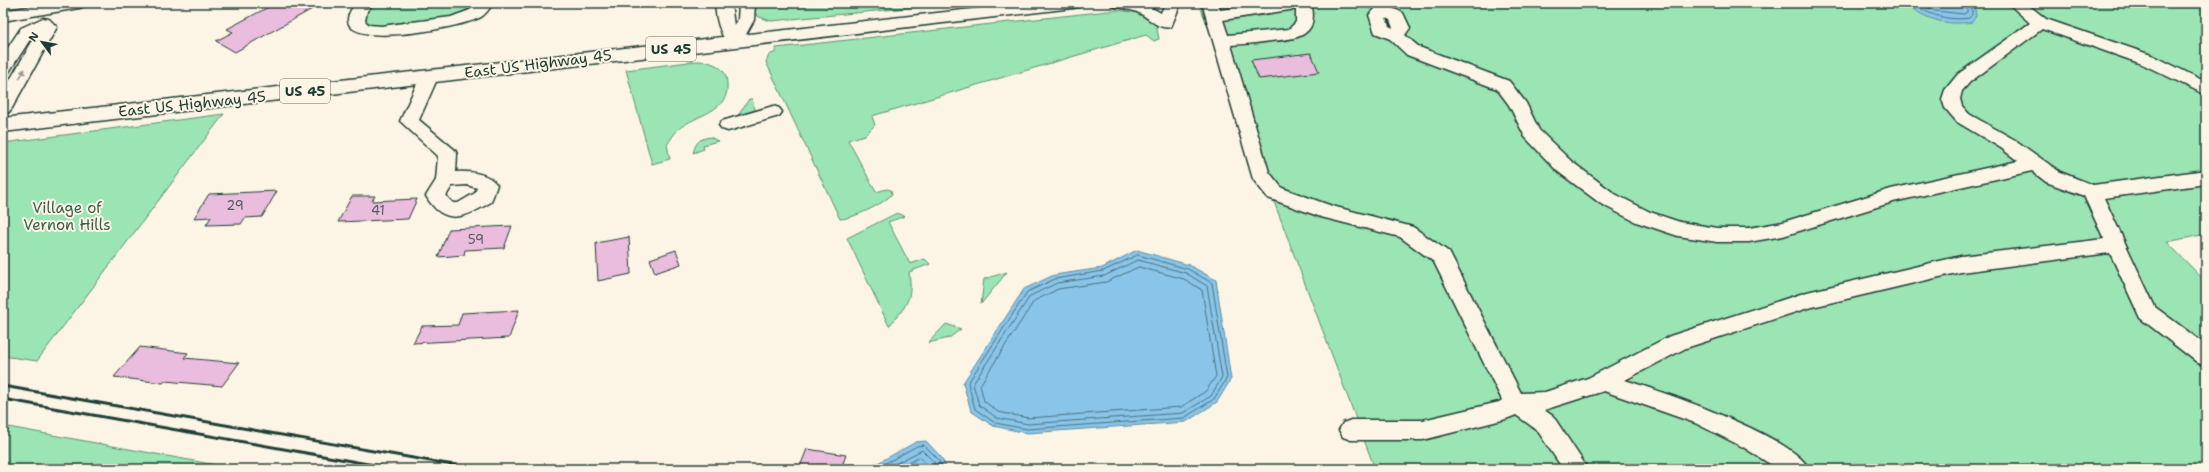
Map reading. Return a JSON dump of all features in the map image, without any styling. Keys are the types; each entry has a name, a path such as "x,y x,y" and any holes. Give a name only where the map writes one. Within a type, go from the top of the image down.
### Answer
{"main road":[{"name":"East US Highway 45","path":"3,125 1073,3"}],"street":[{"path":"3,16 48,11 79,3"},
{"path":"366,3 360,8 356,17 357,22 364,29 380,31 454,22 476,13 485,3"},
{"path":"723,3 724,22 734,41"},
{"path":"734,41 746,20 747,3"},
{"path":"1118,3 1143,9 1165,23 1173,3"},
{"path":"2016,3 2040,23 2148,60 2206,89"},
{"path":"1221,41 1293,34 1300,30 1304,24 1306,17 1305,4 1212,9 1221,41 1260,174 1275,192 1328,212 1406,232 1442,257 1466,308 1515,402 1545,423 1576,469"},
{"path":"1382,7 1377,15 1381,29 1396,35 1413,51 1503,85 1517,103 1531,133 1564,166 1608,199 1643,218 1678,229 1699,234 1749,235 1784,228 1891,196 2033,164"},
{"path":"3,68 28,32 48,11"},
{"path":"3,108 49,27 48,11"},
{"path":"2040,23 1964,78 1954,90 1951,99 1954,108 1963,118 2008,144 2053,178 2092,192 2112,191 2206,177"},
{"path":"429,77 409,121 448,154 446,180"},
{"path":"728,125 773,112"},
{"path":"2092,192 2147,312 2206,357"},
{"path":"1351,430 1423,430 1506,410 1515,402 1545,401 1601,381 1678,342 1807,300 1961,264 2116,245"},
{"path":"1601,381 1662,401 1731,428 1772,450 1797,469"}],"green space":[{"path":"371,3 473,3 466,11 442,20 413,24 375,26 367,25 362,21"},
{"path":"753,3 960,3 771,21 759,17 752,10"},
{"path":"1227,3 2206,3 2206,234 2167,242 2206,282 2206,469 1375,469 1200,6"},
{"path":"1117,10 1139,13 1156,24 1159,39 1154,41 1146,35 872,116 875,125 865,135 848,140 876,192 887,189 891,190 892,194 882,202 860,214 840,219 766,62 769,55 776,52 776,48"},
{"path":"696,61 712,63 724,72 727,80 726,93 718,106 687,123 676,132 667,145 670,159 652,164 626,70"},
{"path":"749,99 752,99 756,113 737,117"},
{"name":"Village of Vernon Hills","path":"224,114 37,361 3,356 3,143"},
{"path":"710,137 718,141 703,145 704,149 693,153 698,142"},
{"path":"897,213 905,216 888,222 910,264 925,259 930,264 909,272 910,289 907,302 889,326 847,238"},
{"path":"1007,272 981,304 984,279"},
{"path":"946,324 961,329 949,338 928,343"},
{"path":"3,426 238,469 3,469"}],"water":[{"path":"1904,3 1974,3 1976,16 1972,22 1944,22 1928,17"},
{"path":"1137,250 1189,265 1216,280 1231,379 1217,402 1186,422 1027,433 993,426 971,411 963,383 1024,289 1054,275 1102,268"},
{"path":"926,441 941,457 947,469 870,469 874,465 916,442"}],"building":[{"path":"276,3 323,3 235,52 216,41 233,32 227,29"},
{"path":"1311,53 1319,72 1259,79 1251,60"},
{"path":"277,191 262,217 245,218 241,224 206,225 211,217 194,218 209,194"},
{"path":"352,196 375,196 372,201 417,199 408,219 338,222"},
{"path":"512,226 504,248 465,250 464,255 438,257 449,229"},
{"path":"629,237 631,274 598,281 596,243"},
{"path":"676,250 681,264 655,273 650,259"},
{"path":"519,310 509,338 413,343 422,326 458,325 462,313"},
{"path":"140,347 188,353 184,358 239,363 222,386 165,381 163,383 114,377"},
{"path":"807,449 846,455 841,469 799,469"}],"railway":[{"path":"3,386 476,469"},
{"path":"3,399 396,469"}]}
